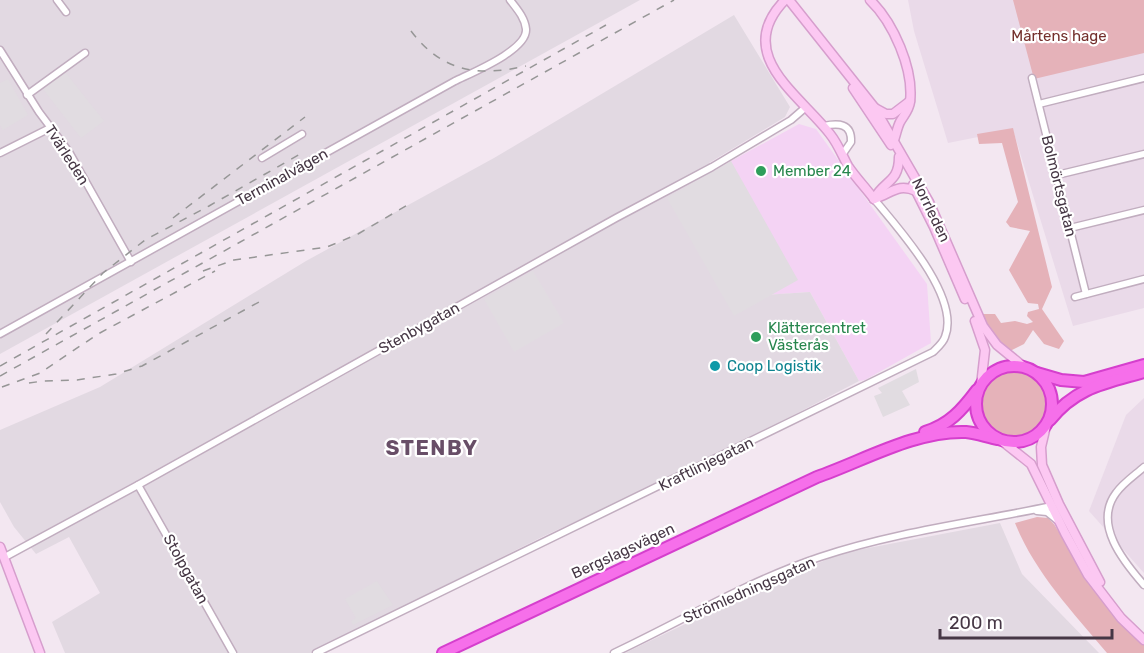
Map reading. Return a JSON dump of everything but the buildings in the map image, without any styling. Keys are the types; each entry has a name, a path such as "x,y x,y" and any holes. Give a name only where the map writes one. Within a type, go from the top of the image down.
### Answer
{"highway":[{"path":"1144,364 1084,382 1061,380 1014,366 995,371 980,386 976,398 977,415 985,429 1000,440 1022,442 1039,433 1059,408 1079,393 1144,372"},
{"path":"1029,369 1041,378 1051,394 1051,413 1047,424"},
{"name":"Bergslagsvägen","path":"816,477 869,452 941,426 962,410 980,386"},
{"name":"Bergslagsvägen","path":"443,653 816,477 885,450 937,435 969,432 1000,440"}],"main road":[{"name":"Norrleden","path":"787,0 874,107 894,140 940,224 983,326 997,345 1029,369"},
{"path":"787,0 777,9 767,29 768,58 780,80 824,126 836,142 849,167 874,199"},
{"path":"870,0 889,22 897,37 909,84 908,110 894,140"},
{"name":"Norrleden","path":"832,54 899,157 934,227 983,342 985,360 980,386"},
{"path":"874,107 885,114 893,114 910,101"},
{"path":"874,199 879,190 896,175 899,169 899,157"},
{"path":"874,199 898,187 916,190"},
{"path":"1047,424 1042,436 1040,456 1060,523 1078,558 1099,590 1121,618 1144,640"},
{"path":"1000,440 1031,464 1095,574 1124,614 1144,633"},
{"path":"0,547 40,653"}],"street":[{"path":"57,0 66,12"},
{"name":"Terminalvägen","path":"0,334 454,81 513,51 523,40 526,29 522,18 510,0"},
{"name":"Tvärleden","path":"0,50 27,95 69,152 131,262"},
{"path":"27,95 85,53"},
{"name":"Bolmörtsgatan","path":"1032,78 1086,294"},
{"path":"1039,104 1144,78"},
{"name":"Stenbygatan","path":"5,557 712,167 791,120 806,107"},
{"path":"824,126 840,124 847,126 850,130 851,142 842,155"},
{"path":"0,153 50,128"},
{"path":"262,158 302,134"},
{"path":"1057,175 1144,154"},
{"name":"Kraftlinjegatan","path":"316,653 933,352 945,338 947,327 948,318 940,291 909,241 874,199"},
{"path":"1070,228 1144,210"},
{"path":"1075,297 1144,279"},
{"path":"1144,467 1116,492 1109,506 1107,520 1111,539 1144,585"},
{"name":"Stolpgatan","path":"138,485 232,653"},
{"name":"Strömledningsgatan","path":"614,653 748,587 820,557 875,542 1056,505"},
{"path":"1030,511 1047,512 1060,523"},
{"path":"631,645 635,653"}],"shaded area":[{"path":"0,0 640,0 0,354"},
{"path":"908,0 1144,0 1144,308 1073,326 1013,130 948,143 914,31"},
{"path":"734,15 790,107 785,117 709,163 764,295 810,292 859,381 682,473 544,536 310,653 65,653 52,622 100,593 69,537 36,554 14,527 0,502 0,430 100,387 306,261 494,158"},
{"path":"65,72 104,121 81,138 43,89"},
{"path":"8,79 28,115 3,130 0,125 0,83"},
{"path":"799,124 816,129 927,284 931,343 865,380 859,381 810,292 764,295 731,161"},
{"path":"731,161 798,280 734,316 667,198"},
{"path":"533,271 564,323 514,352 484,299"},
{"path":"916,369 919,382 902,391 910,405 883,417 874,396 882,393 878,388"},
{"path":"1144,398 1144,573 1089,511 1126,415"},
{"path":"1000,523 1022,574 1099,653 625,653 758,589 842,553"},
{"path":"377,581 393,605 353,625 351,621 356,618 345,599"}],"green space":[{"name":"Mårtens hage","path":"1013,0 1144,0 1144,53 1034,79"},
{"path":"1013,128 1052,287 1042,309 1064,341 1059,349 1044,344 1033,330 1024,344 1010,351 994,337 982,314 995,314 1001,323 1015,321 1027,324 1033,322 1027,316 1028,312 1039,309 1038,304 1028,303 1009,270 1030,231 1010,227 1006,222 1018,202 1002,143 979,144 977,134"},
{"path":"1006,370 1020,370 1032,375 1042,385 1047,404 1042,423 1032,433 1020,438 1006,438 994,433 984,423 979,411 979,397 984,385 994,375"},
{"path":"1037,517 1048,518 1054,524 1091,585 1144,643 1144,653 1107,653 1056,591 1033,559 1015,523"}],"railway":[{"path":"0,376 674,0"},
{"path":"0,366 606,25"},
{"path":"411,31 435,55 462,68 492,71 526,66"},
{"path":"173,218 305,117"},
{"path":"46,334 103,273 145,240 302,153"},
{"path":"203,271 234,260 327,247 358,234 411,203"},
{"path":"2,387 40,373 98,334 215,271"},
{"path":"29,383 77,380 116,374 142,366 259,302"}],"place":[{"name":"Member 24","path":"761,171"},
{"name":"Klättercentret Västerås","path":"756,337"},
{"name":"Coop Logistik","path":"715,366"}],"district":[{"name":"STENBY","path":"432,448"}]}
